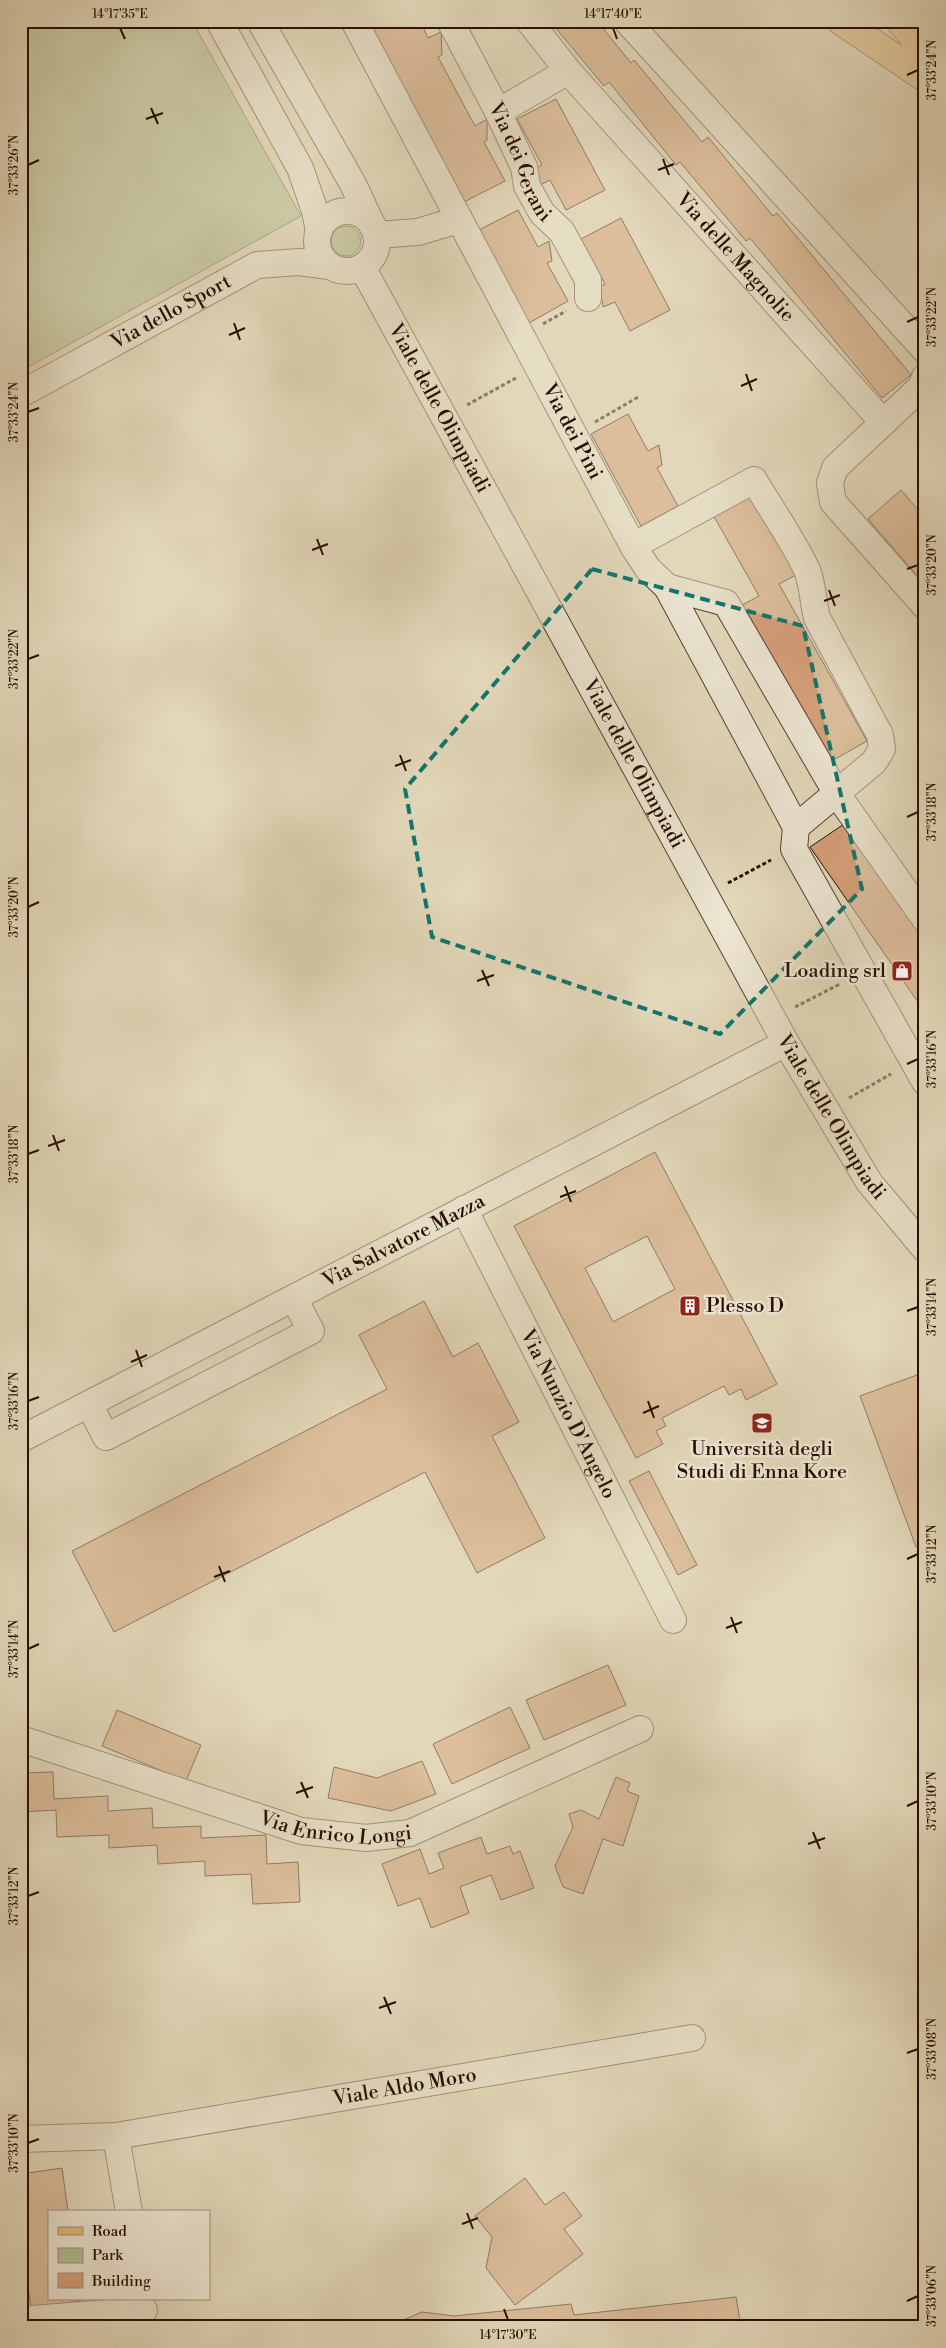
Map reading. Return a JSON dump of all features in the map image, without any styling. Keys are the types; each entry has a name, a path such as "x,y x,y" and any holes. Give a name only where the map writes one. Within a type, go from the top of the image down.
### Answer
{"main road":[{"path":"840,21 925,78"},
{"path":"900,21 925,51"}],"street":[{"path":"219,21 300,168 315,211 319,231"},
{"path":"260,21 352,184 374,230 374,253 362,267 351,271 329,266 318,250 319,231 323,223 330,216 348,211 366,218 374,230"},
{"name":"Via dei Pini","path":"354,21 458,220 633,546 648,569 667,587 726,603 837,794 925,919"},
{"name":"Via dei Gerani","path":"450,21 498,112 524,167 527,186 542,213 562,232 588,280 588,298"},
{"name":"Via delle Magnolie","path":"529,21 568,71 883,422"},
{"path":"627,21 925,350"},
{"path":"905,21 925,32"},
{"path":"498,112 568,71"},
{"path":"374,230 418,232 458,220"},
{"name":"Via dello Sport","path":"21,394 257,265 300,262 329,266"},
{"name":"Viale delle Olimpiadi","path":"362,267 786,1043 869,1182 925,1248"},
{"path":"925,377 920,386 835,468 830,483 833,502 925,606"},
{"path":"633,546 754,480 806,569 812,586 812,601 818,618 880,735 882,749 874,762 837,794 795,838"},
{"path":"667,587 795,838 919,1072"},
{"name":"Via Salvatore Mazza","path":"21,1438 786,1043"},
{"name":"Via Nunzio D'Angelo","path":"464,1209 673,1620"},
{"path":"89,1404 106,1437 303,1336 311,1331 294,1298"},
{"name":"Via Enrico Longi","path":"21,1739 301,1831 366,1838 410,1833 640,1730"},
{"name":"Viale Aldo Moro","path":"21,2139 116,2136 692,2038"},
{"path":"116,2136 129,2210"},
{"path":"21,2320 144,2312"}],"path":[{"path":"521,337 588,298"},
{"path":"462,407 537,367"},
{"path":"573,434 640,396"},
{"path":"724,884 795,838"},
{"path":"794,1008 842,983"},
{"path":"847,1100 919,1072"}],"highlighted area":[{"path":"592,569 803,626 862,889 720,1034 432,937 405,789"}],"green space":[{"path":"21,21 192,21 301,216 21,371"},
{"path":"346,226 357,230 361,241 357,252 346,256 335,252 331,241 335,230"}],"building":[{"path":"367,21 420,21 428,38 441,32 442,55 438,57 475,126 487,119 487,140 484,142 505,181 464,202"},
{"path":"550,21 597,21 631,63 634,60 702,142 708,137 773,216 777,213 911,375 882,398 750,238 746,241 680,162 676,165 609,82 604,86"},
{"path":"556,99 605,190 566,210 550,180 538,186 536,168 542,165 517,119"},
{"path":"518,210 538,247 549,241 552,261 547,263 568,301 529,323 479,230"},
{"path":"621,218 670,310 630,331 615,302 603,307 600,287 605,284 581,239"},
{"path":"628,414 648,451 659,445 662,465 657,468 678,506 641,526 591,434"},
{"path":"901,490 925,518 925,585 868,519"},
{"path":"750,492 796,575 779,584 867,741 830,762 742,605 759,596 712,513"},
{"path":"844,824 925,941 925,1012 810,847"},
{"name":"Plesso D","path":"655,1152 777,1384 746,1400 741,1389 729,1395 724,1386 662,1418 666,1426 656,1431 663,1444 636,1458 514,1226","holes":["647,1236 675,1289 613,1322 585,1268"]},
{"path":"424,1301 453,1357 478,1343 519,1422 492,1436 545,1538 477,1573 425,1472 114,1632 72,1551 387,1389 359,1335"},
{"path":"925,1372 925,1544 916,1547 860,1396"},
{"path":"649,1471 697,1565 678,1575 629,1481"},
{"path":"608,1665 626,1705 544,1740 526,1700"},
{"path":"510,1707 530,1748 452,1784 433,1744"},
{"path":"117,1710 201,1745 186,1781 102,1746"},
{"path":"422,1761 436,1794 391,1811 328,1798 334,1767 377,1778"},
{"path":"53,1772 54,1799 108,1796 108,1811 152,1808 153,1828 201,1826 201,1838 266,1835 267,1864 298,1862 300,1902 253,1904 251,1874 205,1876 205,1861 158,1864 157,1845 109,1848 109,1835 57,1837 56,1810 21,1812 21,1773"},
{"path":"616,1777 630,1783 627,1791 639,1796 623,1846 603,1839 583,1894 563,1887 555,1866 573,1827 569,1814 581,1810 599,1819"},
{"path":"481,1837 487,1854 510,1846 513,1854 520,1851 534,1888 501,1900 491,1875 460,1887 469,1913 431,1928 420,1898 398,1906 382,1864 420,1849 429,1874 444,1868 438,1853"},
{"path":"62,2168 68,2210 48,2210 48,2300 80,2301 31,2308 25,2263 21,2263 21,2174"},
{"path":"525,2178 545,2205 564,2192 582,2216 564,2229 583,2254 515,2305 486,2268 492,2237 475,2216"},
{"path":"736,2297 741,2327 387,2327 422,2312 454,2316 571,2304 574,2315"}],"place":[{"name":"Loading srl","path":"902,971"},
{"name":"Plesso D","path":"690,1306"},
{"name":"Università degli Studi di Enna Kore","path":"762,1423"}]}
